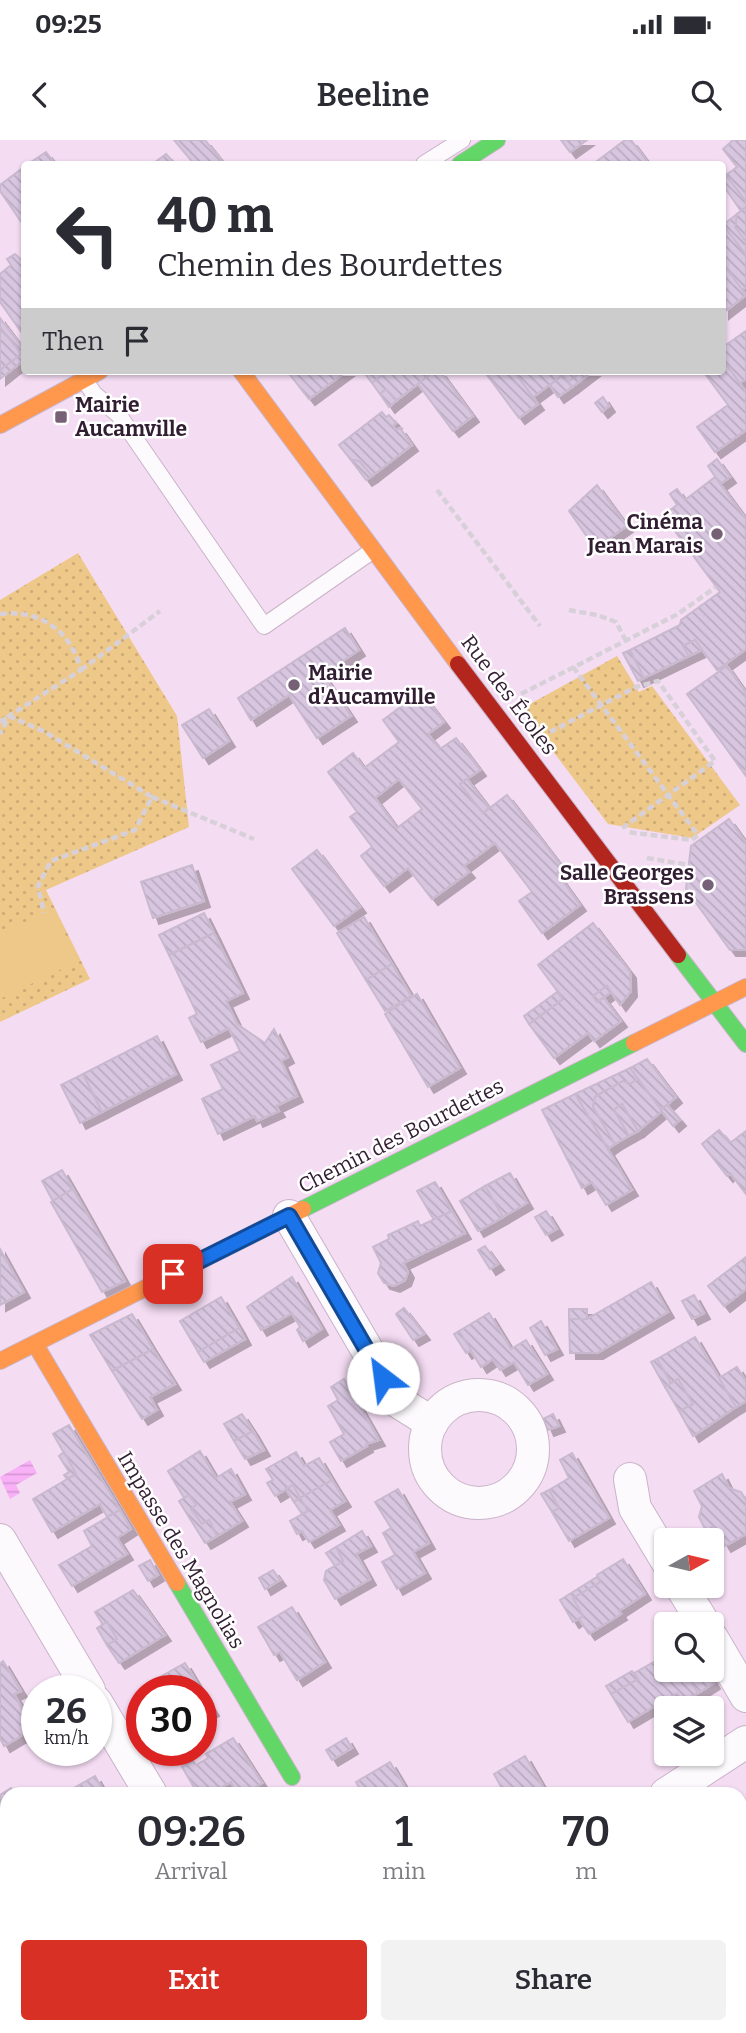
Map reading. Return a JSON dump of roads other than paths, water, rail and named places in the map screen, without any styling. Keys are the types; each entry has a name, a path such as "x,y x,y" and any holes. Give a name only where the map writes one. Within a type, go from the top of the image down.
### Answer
{"street":[{"path":"462,149 497,140"},
{"path":"0,425 92,375"},
{"name":"Rue des Écoles","path":"244,375 372,551 746,1044"},
{"name":"Chemin des Bourdettes","path":"0,1361 746,987"},
{"path":"289,1216 397,1401 432,1423"},
{"name":"Impasse des Magnolias","path":"35,1344 292,1777"},
{"path":"630,1479 635,1508 654,1539"},
{"path":"0,1540 80,1675"},
{"path":"724,1659 746,1696"},
{"path":"112,1729 146,1787"},
{"path":"677,1787 746,1742"}],"lane":[{"path":"432,161 462,149"},
{"path":"84,379 94,394 118,414 264,626 372,551"}],"place":[{"name":"Mairie Aucamville","path":"61,417"},
{"name":"Cinéma Jean Marais","path":"717,534"},
{"name":"Mairie d'Aucamville","path":"294,685"},
{"name":"Salle Georges Brassens","path":"708,885"}]}
